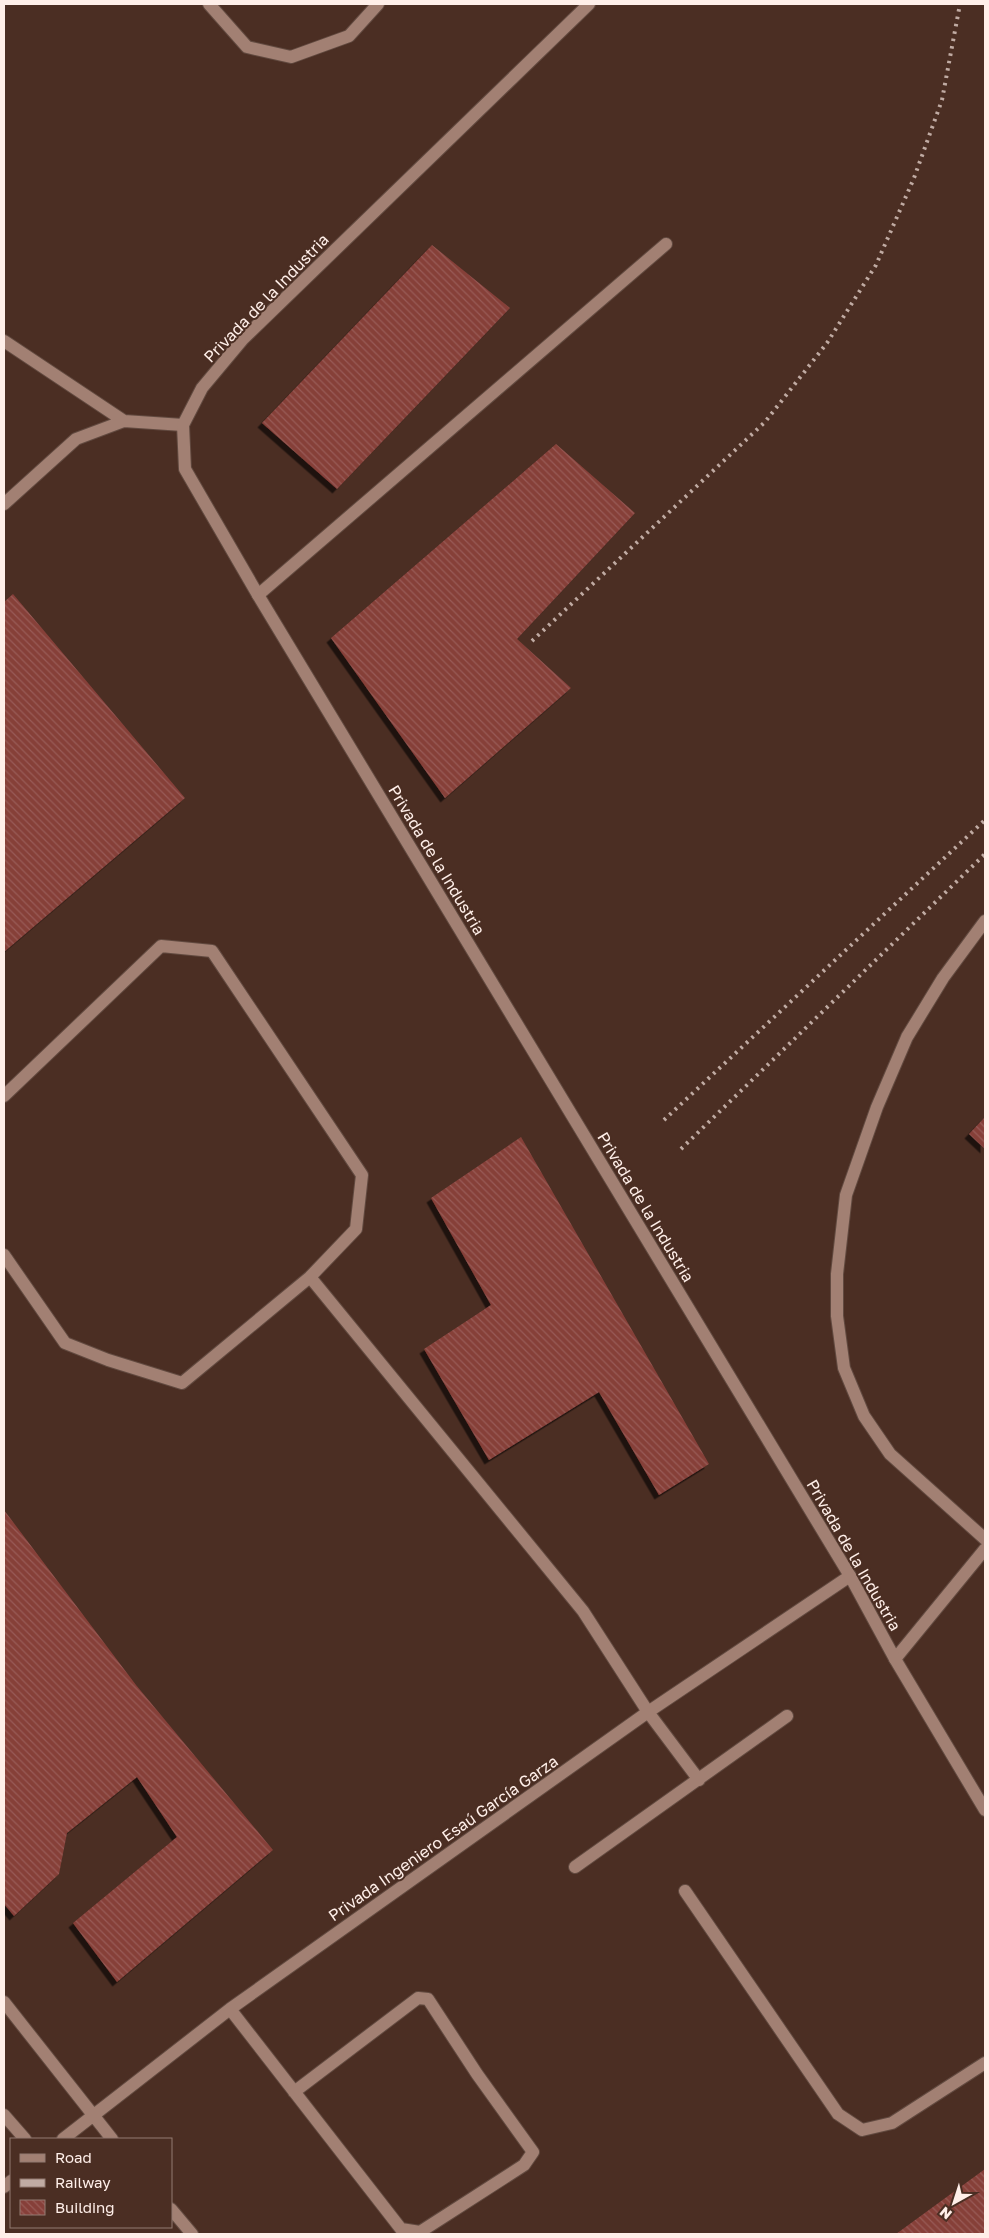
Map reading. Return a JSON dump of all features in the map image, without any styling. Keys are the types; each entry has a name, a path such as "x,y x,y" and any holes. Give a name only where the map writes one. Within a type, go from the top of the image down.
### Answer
{"street":[{"path":"209,4 247,47 291,57 349,36 378,4"},
{"name":"Privada de la Industria","path":"589,4 243,339 202,388 183,426 185,469 258,596 850,1576 895,1659 985,1810"},
{"path":"258,596 666,244"},
{"path":"4,341 124,420"},
{"path":"4,504 76,439 124,420 183,426"},
{"path":"985,921 943,978 907,1037 899,1055 846,1195 837,1274 837,1316 844,1368 864,1416 890,1454 985,1539"},
{"path":"4,1096 161,946 212,951 362,1175 356,1229 310,1277 182,1383 108,1360 65,1343 4,1255"},
{"path":"310,1277 583,1611 648,1712 699,1780"},
{"path":"895,1659 985,1549"},
{"name":"Privada Ingeniero Esaú García Garza","path":"64,2138 230,2009 648,1712 850,1576"},
{"path":"574,1867 787,1716"},
{"path":"685,1891 838,2114 862,2130 892,2123 985,2062"},
{"path":"230,2009 294,2092 401,2229 420,2232 524,2165 533,2152 477,2074 428,1999 418,1998 294,2092"},
{"path":"4,2002 111,2138"},
{"path":"4,2114 24,2138"},
{"path":"172,2210 192,2234"}],"building":[{"path":"432,245 510,308 337,489 262,423"},
{"path":"556,444 635,513 517,639 571,688 445,798 331,638"},
{"path":"13,594 185,798 4,952 4,602"},
{"path":"985,1117 985,1149 969,1134"},
{"path":"521,1137 709,1464 659,1495 599,1392 489,1460 424,1349 491,1305 431,1198"},
{"path":"4,1510 136,1685 273,1850 117,1982 73,1923 177,1837 137,1777 67,1833 59,1874 14,1916 4,1904"},
{"path":"985,2169 985,2234 896,2234"}],"railway":[{"path":"532,641 765,422 827,343 876,265 914,178 942,100 960,4"},
{"path":"664,1120 985,820"},
{"path":"681,1149 985,854"}]}
